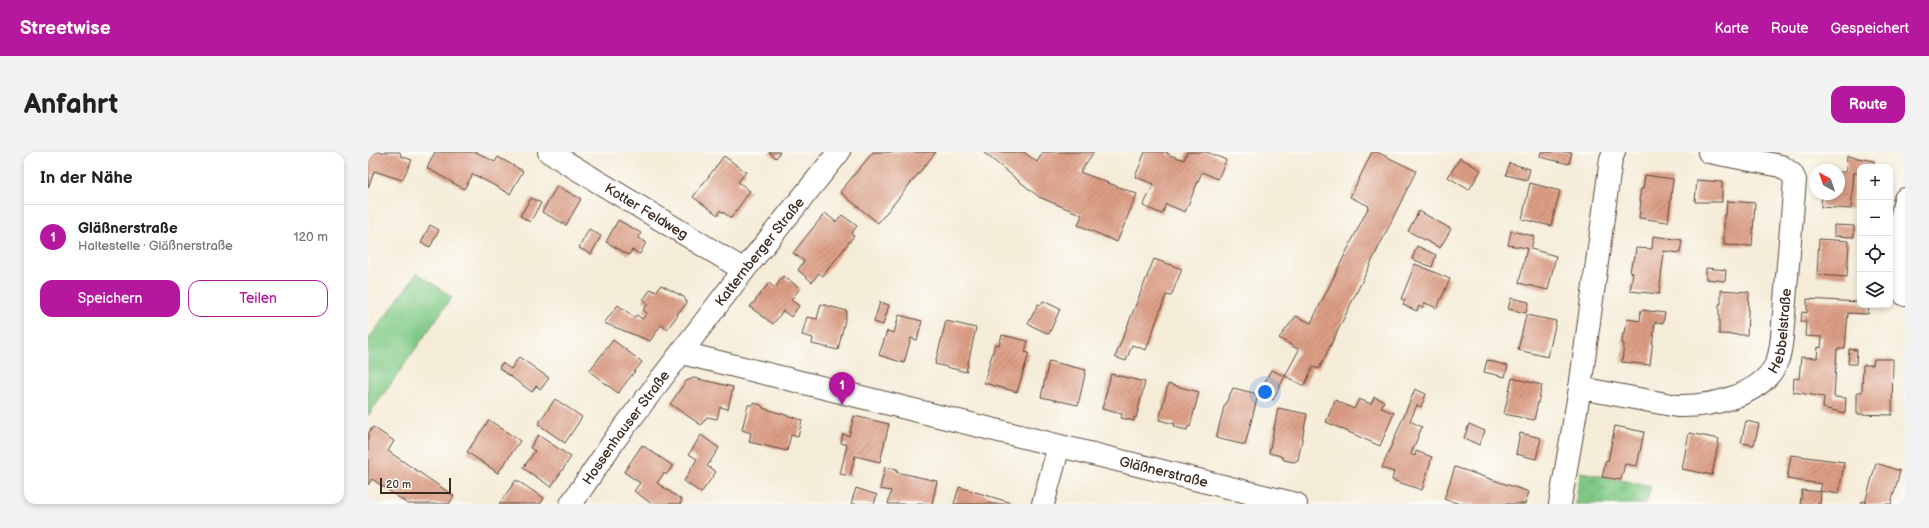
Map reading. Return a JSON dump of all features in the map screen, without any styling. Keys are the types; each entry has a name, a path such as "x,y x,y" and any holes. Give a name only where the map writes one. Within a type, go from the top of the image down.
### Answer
{"street":[{"name":"Kotter Feldweg","path":"549,152 744,270"},
{"name":"Katternberger Straße","path":"682,353 744,270 839,152"},
{"path":"1560,504 1580,388 1610,167 1614,152"},
{"name":"Hebbelstraße","path":"1580,388 1677,406 1699,406 1722,401 1752,388 1764,380 1776,365 1780,354 1782,337 1794,180 1792,174 1782,166 1709,152"},
{"path":"1905,199 1897,261 1902,289 1905,295"},
{"name":"Gläßnerstraße","path":"682,353 1296,504"},
{"name":"Hossenhauser Straße","path":"571,504 616,438 682,353"},
{"path":"1044,504 1059,446"}],"green space":[{"path":"417,273 452,297 368,416 368,340"},
{"path":"1581,472 1651,486 1646,504 1575,504"}],"building":[{"path":"368,152 400,152 401,156 412,160 402,180 374,171 368,188"},
{"path":"435,152 476,152 495,162 498,157 523,171 510,194 473,174 464,189 427,168"},
{"path":"769,152 780,152 776,158"},
{"path":"873,152 936,152 878,223 840,192"},
{"path":"983,152 1024,152 1037,162 1043,152 1094,152 1080,172 1137,194 1117,242 1078,225 1082,215 1039,197"},
{"path":"1145,152 1168,152 1167,154 1184,160 1187,152 1207,152 1226,160 1218,179 1202,172 1185,212 1166,204 1162,214 1143,206 1154,184 1135,177"},
{"path":"1372,152 1377,152 1416,171 1319,369 1313,367 1304,386 1285,376 1299,350 1279,338 1296,316 1311,323 1369,206 1350,197"},
{"path":"1541,152 1572,152 1569,164 1540,157"},
{"path":"724,156 746,172 738,182 750,191 731,218 720,210 718,215 693,197"},
{"path":"1847,156 1874,161 1874,164 1857,164 1857,173 1854,173 1851,209 1821,207 1822,200 1845,200"},
{"path":"1460,158 1481,170 1469,190 1448,177"},
{"path":"1509,163 1530,169 1527,180 1506,175"},
{"path":"1645,175 1673,179 1668,222 1639,218 1641,200 1639,200 1641,189 1643,189"},
{"path":"1697,180 1722,182 1722,202 1695,202"},
{"path":"1530,183 1560,191 1551,226 1522,219"},
{"path":"557,186 581,199 566,225 542,212"},
{"path":"531,198 541,203 530,222 520,216"},
{"path":"1727,201 1755,203 1752,246 1724,245 1724,214 1726,215"},
{"path":"1419,211 1451,229 1440,248 1408,231"},
{"path":"825,213 836,222 842,215 857,226 851,234 854,236 823,276 819,273 812,282 798,270 804,261 793,253"},
{"path":"618,220 641,233 638,238 646,242 640,254 632,250 629,255 606,242"},
{"path":"430,225 439,230 430,247 421,243"},
{"path":"1834,225 1854,226 1854,237 1834,236"},
{"path":"589,229 601,236 591,254 579,248"},
{"path":"1511,231 1534,236 1531,249 1556,256 1548,290 1519,283 1527,248 1508,245"},
{"path":"1653,236 1682,240 1680,253 1664,251 1659,294 1630,291 1633,273 1630,272 1632,261 1634,261 1636,248 1652,249"},
{"path":"1819,239 1849,241 1847,277 1817,275"},
{"path":"1417,246 1436,255 1432,267 1412,259"},
{"path":"1154,259 1182,269 1171,296 1166,295 1146,350 1132,345 1126,361 1115,357"},
{"path":"1415,264 1450,279 1437,308 1425,303 1422,308 1419,306 1417,311 1403,305 1405,300 1401,299"},
{"path":"1706,268 1726,270 1725,281 1706,279"},
{"path":"783,276 800,288 791,300 799,306 791,317 783,311 773,324 750,307 769,283 775,288"},
{"path":"661,285 684,297 687,303 677,314 678,315 667,329 661,325 650,341 604,323 618,305 634,317 637,315 642,319 647,313 643,310 648,304 643,300 651,289 656,292"},
{"path":"1721,290 1749,292 1747,335 1719,334 1719,304 1721,304"},
{"path":"1511,298 1529,302 1526,313 1508,309"},
{"path":"1807,299 1857,302 1857,308 1869,308 1868,314 1848,313 1845,349 1837,349 1834,397 1846,398 1845,413 1823,408 1824,397 1793,392 1794,378 1799,379 1801,357 1817,358 1818,347 1821,348 1822,337 1805,336 1806,322 1801,322 1802,312 1807,313"},
{"path":"1043,301 1060,309 1049,334 1028,324 1038,304 1041,305"},
{"path":"880,302 889,305 883,325 874,322"},
{"path":"821,304 847,311 838,350 812,344 813,338 802,335 807,317 817,319"},
{"path":"1641,310 1665,313 1663,323 1655,322 1650,365 1622,362 1624,344 1622,343 1623,332 1625,333 1627,319 1640,321"},
{"path":"899,315 922,321 917,340 911,338 904,363 879,355 887,331 894,333"},
{"path":"1526,315 1556,321 1548,357 1518,350"},
{"path":"946,321 976,328 966,372 935,364"},
{"path":"1002,335 1028,341 1025,352 1029,353 1017,392 984,383 995,344 999,345"},
{"path":"613,340 642,362 618,393 589,371"},
{"path":"1849,349 1857,350 1856,364 1848,364"},
{"path":"519,357 549,378 541,389 536,386 532,392 499,368 502,363 511,369"},
{"path":"1874,359 1893,359 1892,415 1857,414 1857,392 1862,392 1863,365 1873,365"},
{"path":"1487,360 1508,366 1505,377 1484,372"},
{"path":"1049,361 1086,370 1078,405 1041,397"},
{"path":"1271,370 1285,376 1273,400 1259,393"},
{"path":"1111,374 1145,382 1134,421 1121,418 1122,414 1102,409"},
{"path":"694,378 733,387 728,409 720,407 717,419 707,417 701,425 670,404 686,381"},
{"path":"1512,378 1542,385 1534,420 1504,414"},
{"path":"1168,384 1199,392 1190,427 1188,426 1187,430 1174,427 1175,424 1159,420"},
{"path":"1233,388 1254,393 1257,399 1245,445 1216,438 1224,407"},
{"path":"1415,389 1426,394 1421,407 1417,405 1410,421 1422,427 1411,454 1415,456 1416,451 1432,457 1422,490 1392,480 1394,472 1382,468"},
{"path":"1374,397 1384,401 1381,408 1394,413 1380,446 1326,422 1335,400 1354,409 1359,399 1371,404"},
{"path":"555,399 582,417 565,443 538,424"},
{"path":"754,403 761,405 763,408 802,420 798,437 791,435 787,451 749,442 751,433 742,430 748,405"},
{"path":"1278,408 1307,414 1298,460 1294,462 1284,460 1281,456 1269,453"},
{"path":"854,416 889,424 880,462 855,456 850,476 840,474 847,445 841,443 843,434 849,436"},
{"path":"489,420 520,441 498,473 467,452"},
{"path":"1746,421 1759,424 1754,445 1741,443"},
{"path":"1469,424 1485,431 1479,445 1464,438"},
{"path":"1615,426 1644,432 1637,466 1625,464 1621,480 1602,477 1606,460 1608,461"},
{"path":"373,427 394,441 388,451 454,496 449,504 408,504 372,479 368,485 368,434"},
{"path":"1520,433 1541,438 1536,459 1516,454"},
{"path":"1689,433 1719,439 1712,475 1682,469"},
{"path":"538,435 571,457 551,487 523,468 535,451 530,448"},
{"path":"701,435 719,448 707,466 716,472 701,493 684,481 697,459 689,454"},
{"path":"642,445 673,466 666,475 664,473 657,483 682,500 680,504 652,504 634,491 640,483 624,472"},
{"path":"1791,455 1844,462 1839,494 1820,491 1822,484 1787,479"},
{"path":"1876,463 1900,471 1891,504 1861,504 1862,501 1865,503"},
{"path":"885,467 897,469 896,472 937,481 932,504 888,504 891,491 880,489"},
{"path":"1455,467 1529,492 1525,504 1460,504 1444,499"},
{"path":"516,480 544,498 540,504 499,504"},
{"path":"959,487 1015,504 954,504"},
{"path":"856,488 877,495 874,504 851,504"},
{"path":"1802,490 1821,492 1820,504 1800,504"}],"place":[{"name":"Gläßnerstraße","path":"842,405"}]}
